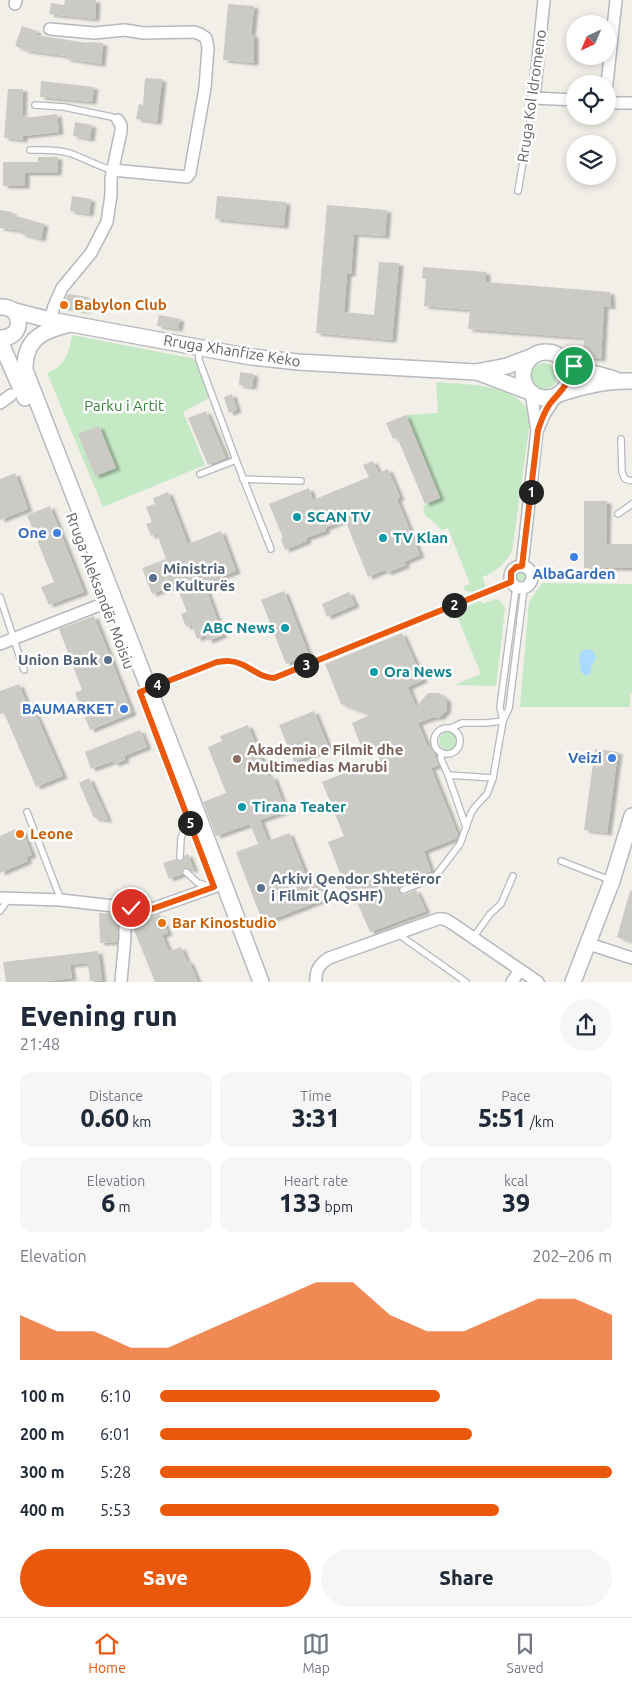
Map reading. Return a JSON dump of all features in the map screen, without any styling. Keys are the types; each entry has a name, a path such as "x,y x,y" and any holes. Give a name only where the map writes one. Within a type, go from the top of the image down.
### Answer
{"main road":[{"name":"Rruga Xhanfize Keko","path":"7,309 50,320 279,361 476,372 507,366 531,357"},
{"path":"7,309 18,317 7,336"},
{"path":"7,336 50,320"},
{"path":"25,370 27,352 33,341 46,331 71,324"},
{"path":"7,336 15,347 25,370"},
{"name":"Rruga Aleksandër Moisiu","path":"7,336 11,364 105,603 191,797 261,982"},
{"path":"543,352 556,355 585,371 625,381 584,386 544,398 530,393 523,381 523,374 531,357 543,352"},
{"path":"558,395 567,383 568,376 565,364 561,358"},
{"name":"Rruga Aleksandër Moisiu","path":"25,370 142,672 144,690 188,818 252,982"},
{"name":"Rruga Xhanfize Keko","path":"476,372 530,393"},
{"path":"573,982 612,881 632,816"}],"street":[{"name":"Rruga Kol Idromeno","path":"534,98 544,0"},
{"path":"607,75 616,0"},
{"path":"50,29 94,33 125,30 143,33 194,32 206,38 208,48 204,88 190,172 187,177 112,170"},
{"path":"534,98 566,100"},
{"path":"616,103 632,103"},
{"path":"50,320 62,288 90,253 107,222 112,170 121,130 118,120"},
{"path":"530,393 538,430"},
{"path":"0,403 11,395"},
{"path":"522,566 538,430 545,413 558,395"},
{"path":"522,566 528,569 532,578 530,584 517,586 511,572 516,567 522,566"},
{"path":"0,644 105,603"},
{"path":"4,898 61,900 149,910 214,887"},
{"path":"121,982 125,937 125,907"},
{"path":"316,982 319,966 329,958 438,919 444,919 538,982"},
{"path":"589,944 632,958"},
{"path":"512,982 520,970"}],"lane":[{"name":"Rruga Kol Idromeno","path":"518,191 534,98"},
{"path":"35,105 64,107 112,117 118,120"},
{"path":"30,150 56,150 112,170"},
{"path":"199,346 199,360 271,549"},
{"path":"621,439 622,472 625,479 632,481"},
{"path":"200,474 236,460"},
{"path":"243,479 301,481"},
{"path":"618,514 632,504"},
{"path":"503,720 500,708 517,586"},
{"path":"403,890 434,878 460,844 475,807 487,794 493,778 503,720 509,708 513,676 517,586"},
{"path":"144,690 223,661 239,663 267,678 274,678 517,586"},
{"path":"0,597 24,670"},
{"path":"504,675 513,676"},
{"path":"451,728 456,730 461,738 459,748 451,754 441,752 434,744 434,738 440,729 451,728 462,723 486,724 503,720"},
{"path":"441,752 441,759 466,827"},
{"path":"448,775 493,778"},
{"path":"28,812 61,900"},
{"path":"180,857 181,838 188,818"},
{"path":"561,861 612,881"},
{"path":"186,872 198,883 214,887"},
{"path":"473,938 490,914 501,904 513,876"},
{"path":"0,911 4,898"},
{"path":"396,933 466,982"}],"green space":[{"name":"Parku i Artit","path":"72,335 195,359 209,398 183,412 205,465 103,507 47,373 62,363 69,348"},
{"path":"544,363 553,367 557,376 553,385 544,389 535,385 531,376 535,367"},
{"path":"436,382 468,384 502,391 521,402 530,421 512,551 499,567 482,577 486,587 473,592 466,591 463,587 470,584 448,528 441,530 425,515 423,506 440,497 406,415 438,413"},
{"path":"521,570 526,572 528,577 526,582 521,584 516,582 514,577 516,572"},
{"path":"542,583 632,584 632,693 630,694 630,707 520,707 529,602"},
{"path":"495,599 501,601 505,608 496,686 454,685 481,674 457,616 449,619 450,613 481,601 483,604"},
{"path":"448,732 454,735 457,741 454,747 448,750 442,747 439,741 442,735"}],"water":[{"path":"587,649 593,651 596,658 591,667 591,673 586,676 581,672 579,656 582,651"}],"building":[{"path":"65,0 96,0 95,19 49,14 51,3 64,5"},
{"path":"228,4 254,6 251,35 254,35 254,63 223,60"},
{"path":"22,26 37,31 36,35 87,43 103,43 101,64 66,59 67,56 28,51 15,46"},
{"path":"145,78 162,79 157,122 136,119 139,104 143,105"},
{"path":"41,81 94,87 92,102 40,97"},
{"path":"8,89 23,89 22,115 26,115 25,118 57,114 59,132 23,136 23,140 4,138"},
{"path":"75,122 92,125 90,139 73,136"},
{"path":"38,157 58,157 57,173 25,173 25,186 3,186 3,162 38,162"},
{"path":"72,196 91,199 89,214 70,211"},
{"path":"217,196 286,202 284,226 215,219"},
{"path":"327,205 387,210 385,236 354,234 351,274 347,274 344,312 374,315 379,262 399,263 392,340 316,333"},
{"path":"0,210 12,212 12,215 44,224 41,239 21,234 22,231 0,228"},
{"path":"423,267 486,272 486,282 610,292 611,307 604,306 601,359 583,358 584,338 468,329 470,310 424,306 426,279 422,278"},
{"path":"68,294 88,297 86,311 62,307"},
{"path":"159,315 180,319 178,329 157,326"},
{"path":"240,372 254,374 252,387 239,385"},
{"path":"232,394 237,410 229,413 224,397"},
{"path":"206,411 226,458 208,465 188,418"},
{"path":"406,415 440,498 425,504 397,437 393,439 386,423"},
{"path":"99,426 116,468 95,476 78,434"},
{"name":"TV Klan","path":"373,461 379,473 388,469 400,497 397,499 420,555 404,562 406,565 387,573 385,570 368,577 345,520 325,528 326,531 306,538 307,541 285,550 281,539 283,538 269,504 309,488 313,500 369,477 363,465"},
{"path":"15,473 28,509 0,520 0,479"},
{"path":"168,492 188,544 221,531 236,571 204,584 223,635 208,641 206,635 197,639 192,625 186,627 181,614 187,612 176,585 152,594 142,568 166,559 157,534 151,536 146,524 152,522 146,507 155,504 153,498"},
{"path":"584,501 607,501 606,544 632,544 632,568 584,568"},
{"path":"50,506 84,592 49,605 41,587 54,582 27,515"},
{"name":"ABC News","path":"284,591 309,655 286,664 261,600"},
{"path":"349,592 355,605 327,617 322,604"},
{"path":"94,616 132,713 90,730 75,693 82,690 59,629"},
{"path":"402,633 423,680 408,687 416,707 428,693 439,693 446,699 446,711 440,717 418,723 428,747 431,746 439,765 431,768 458,835 457,838 424,851 431,871 411,879 412,881 398,889 403,895 416,890 426,911 370,932 356,900 351,901 328,842 344,836 322,782 379,759 372,741 361,746 352,723 370,715 341,704 325,664"},
{"path":"19,684 30,712 34,710 63,776 36,787 4,713 0,714 0,691"},
{"path":"314,711 329,748 294,762 279,725"},
{"path":"248,725 269,778 273,776 286,811 260,820 268,841 289,833 307,878 316,875 325,899 263,923 236,852 258,844 250,824 216,836 203,802 226,793 208,747 222,741 220,736"},
{"path":"140,730 147,747 124,756 125,760 115,764 113,761 91,769 85,752"},
{"path":"595,749 618,752 607,833 584,830"},
{"path":"89,778 108,820 94,818 79,783"},
{"path":"16,829 18,832 22,830 32,855 26,857 28,861 0,873 0,836"},
{"path":"188,854 194,870 184,868 182,874 169,879 163,863 176,859 182,861 185,855"},
{"path":"630,891 632,891 632,942 617,937"},
{"path":"99,913 118,914 117,942 100,943"},
{"path":"160,914 168,933 162,935 169,951 181,947 198,982 155,982 132,925"},
{"path":"98,951 102,980 90,981 88,963 70,965 72,978 43,982 6,982 3,962"}],"place":[{"name":"Babylon Club","path":"64,305"},
{"name":"SCAN TV","path":"297,517"},
{"name":"One","path":"57,533"},
{"name":"TV Klan","path":"383,538"},
{"name":"AlbaGarden","path":"574,557"},
{"name":"Ministria e Kulturës","path":"153,578"},
{"name":"ABC News","path":"285,628"},
{"name":"Union Bank","path":"108,660"},
{"name":"Ora News","path":"374,672"},
{"name":"BAUMARKET","path":"124,709"},
{"name":"Veizi","path":"612,758"},
{"name":"Akademia e Filmit dhe Multimedias Marubi","path":"237,759"},
{"name":"Tirana Teater","path":"242,807"},
{"name":"Leone","path":"20,834"},
{"name":"Arkivi Qendor Shtetëror i Filmit (AQSHF)","path":"261,888"},
{"name":"Bar Kinostudio","path":"162,923"}],"route":[{"path":"131,908 149,910 214,887 140,692 217,662 229,661 239,663 267,678 274,678 511,582 510,575 513,569 522,566 538,430 550,404 567,383 568,370 561,358 574,366"}]}
